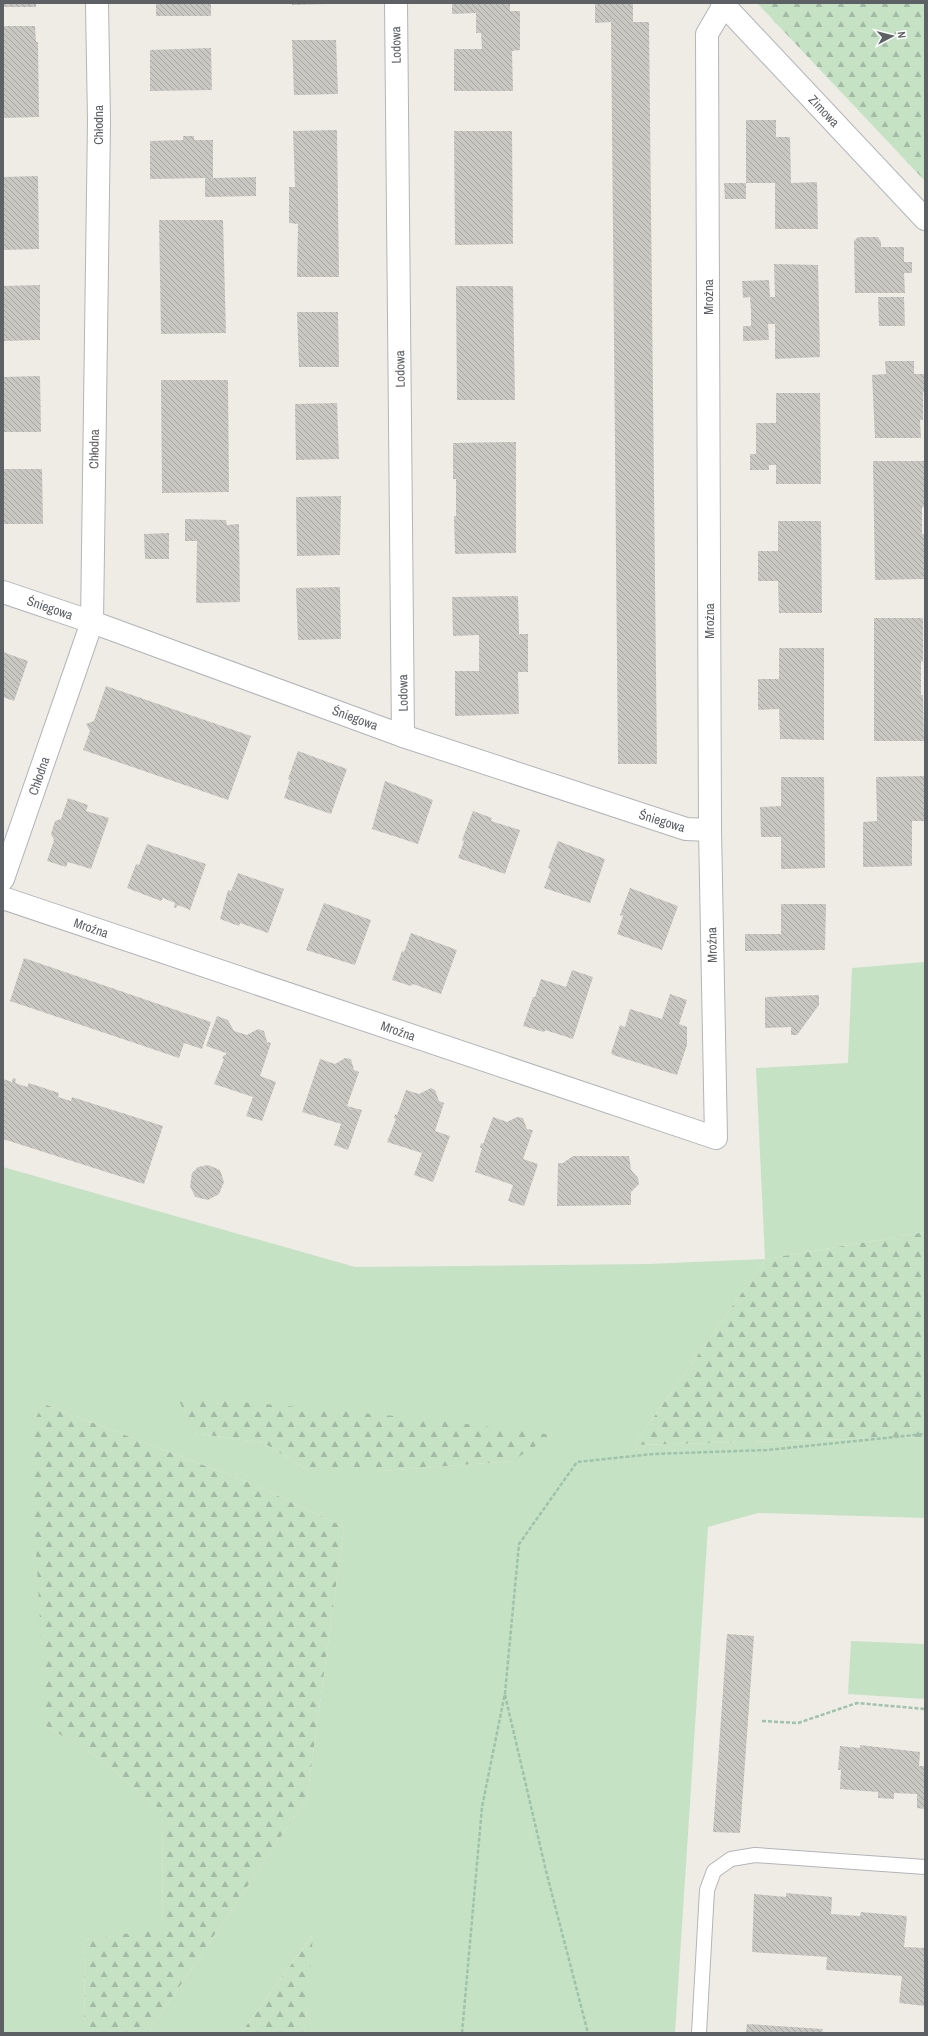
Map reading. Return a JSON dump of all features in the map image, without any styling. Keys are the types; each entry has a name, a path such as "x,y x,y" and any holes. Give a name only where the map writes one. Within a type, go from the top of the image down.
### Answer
{"street":[{"name":"Chłodna","path":"3,879 92,622 99,121 97,3"},
{"name":"Lodowa","path":"396,3 403,736"},
{"name":"Zimowa","path":"723,4 925,219"},
{"name":"Mroźna","path":"3,898 716,1138 710,830 707,34 723,4"},
{"name":"Śniegowa","path":"3,592 92,622 403,736 686,829 710,830"}],"lane":[{"path":"698,2033 707,1890 714,1871 731,1859 755,1855 925,1867"}],"path":[{"path":"462,2033 482,1807 504,1692 519,1544 577,1462 653,1454 768,1450 925,1434"},
{"path":"504,1692 546,1871 588,2033"},
{"path":"762,1721 798,1723 857,1703 925,1709"}],"green space":[{"path":"757,3 925,3 925,181"},
{"path":"925,962 925,1232 766,1259 634,1445 925,1437 925,1518 758,1513 708,1527 675,2033 305,2033 312,1936 241,2033 148,2033 307,1798 344,1527 250,1483 44,1404 46,1726 96,1756 162,1811 163,1929 85,1940 84,2033 3,2033 3,1167 355,1267 649,1264 765,1259 756,1068 848,1063 852,968","holes":["193,1433 512,1461 382,1471 309,1471 264,1443"]},
{"path":"925,1232 925,1437 634,1445 766,1259"},
{"path":"177,1396 428,1419 553,1435 512,1461 382,1471 309,1471 264,1443 193,1433"},
{"path":"44,1404 250,1483 344,1527 307,1798 148,2033 84,2033 85,1940 163,1928 162,1811 96,1756 46,1726 29,1429"},
{"path":"851,1641 925,1644 925,1699 848,1694"},
{"path":"313,1935 305,2033 241,2033"}],"building":[{"path":"3,3 36,3 36,7 3,7"},
{"path":"156,3 211,3 211,16 156,16"},
{"path":"292,3 326,3 326,4 292,5"},
{"path":"452,3 510,3 510,11 520,11 520,50 512,51 513,91 454,91 454,49 482,49 481,33 476,33 476,13 452,14"},
{"path":"595,3 633,3 633,22 649,22 657,764 618,764 611,22 595,23"},
{"path":"3,26 35,26 36,42 38,42 39,117 3,118"},
{"path":"292,40 336,40 338,94 294,95"},
{"path":"211,48 212,90 150,91 150,50"},
{"path":"746,120 776,120 776,137 790,137 791,183 817,182 818,229 775,229 775,183 746,183"},
{"path":"337,130 339,277 297,277 298,224 289,223 289,187 295,187 293,131"},
{"path":"454,131 512,131 513,244 455,245"},
{"path":"183,136 194,136 194,140 213,140 213,178 256,177 256,196 205,197 205,178 150,179 150,141 183,140"},
{"path":"38,176 39,249 3,250 3,177"},
{"path":"724,183 746,183 746,199 725,199"},
{"path":"159,220 223,220 226,333 161,334"},
{"path":"858,237 878,237 881,242 881,247 904,247 904,262 912,262 912,273 904,273 905,293 855,293 854,241"},
{"path":"774,264 818,265 820,357 775,359 775,324 768,324 769,340 743,341 743,326 751,326 751,311 750,297 743,298 742,281 769,280 770,297 775,297"},
{"path":"40,285 40,340 3,341 3,286"},
{"path":"456,286 513,286 515,400 457,400"},
{"path":"878,297 904,297 905,326 879,326"},
{"path":"297,312 338,312 339,367 299,367"},
{"path":"885,361 914,361 914,374 925,374 925,392 923,392 923,420 920,420 921,438 875,438 872,375 886,374"},
{"path":"40,376 41,432 3,432 3,377"},
{"path":"161,380 228,380 229,492 162,493"},
{"path":"776,393 820,393 821,484 776,484 776,465 769,465 769,470 750,470 750,454 756,454 756,423 776,423"},
{"path":"337,403 339,459 296,460 295,404"},
{"path":"516,442 516,553 455,554 454,516 456,516 456,479 453,479 453,443"},
{"path":"873,461 924,461 924,507 922,507 922,534 924,534 924,579 875,580"},
{"path":"3,469 42,469 43,524 3,524"},
{"path":"341,496 340,555 297,556 296,497"},
{"path":"185,519 226,520 227,525 239,524 240,602 196,603 197,541 185,541"},
{"path":"778,521 821,521 822,613 779,613 778,581 758,581 758,551 778,551"},
{"path":"169,533 169,559 145,559 144,534"},
{"path":"340,587 341,639 298,640 296,588"},
{"path":"518,596 519,634 528,634 528,672 518,672 519,714 455,716 455,671 479,671 479,635 453,636 452,597"},
{"path":"874,618 923,618 921,695 923,695 924,741 874,741"},
{"path":"779,648 824,648 824,740 780,739 779,709 758,710 758,679 779,679"},
{"path":"3,652 28,661 14,701 3,697"},
{"path":"106,686 251,736 228,800 83,750 90,731 86,724 94,721"},
{"path":"298,751 347,769 331,814 284,798 290,780 288,779"},
{"path":"925,776 925,821 912,821 912,866 863,867 863,822 877,821 876,777"},
{"path":"781,777 824,777 825,868 781,869 781,837 761,837 760,807 781,806"},
{"path":"385,781 433,800 418,844 372,829"},
{"path":"68,798 88,805 86,811 109,818 91,869 68,862 66,867 47,861 54,840 51,834 55,821 61,819"},
{"path":"473,811 492,818 491,821 520,830 505,874 458,858 464,841 462,840"},
{"path":"558,841 605,859 590,903 544,888 551,869 548,868"},
{"path":"147,844 206,864 190,910 178,905 176,908 174,907 175,903 163,898 161,901 127,888 136,864 139,865"},
{"path":"238,873 284,889 268,933 240,923 239,926 220,919 228,890 231,891"},
{"path":"630,888 678,906 662,950 617,934 623,916 620,915"},
{"path":"324,903 371,920 355,965 306,950"},
{"path":"781,904 826,904 825,950 745,951 745,934 781,934"},
{"path":"411,933 457,950 441,994 413,984 411,986 392,980 402,951 404,952"},
{"path":"24,958 211,1022 202,1049 184,1043 179,1058 10,1001"},
{"path":"572,970 593,977 573,1039 545,1030 544,1032 523,1026 541,979 566,987"},
{"path":"670,994 687,1000 679,1024 687,1027 687,1045 677,1075 613,1055 611,1053 620,1025 625,1027 630,1009 662,1019"},
{"path":"819,995 819,1005 797,1035 791,1035 791,1027 765,1028 765,997"},
{"path":"217,1016 228,1020 234,1031 247,1035 258,1029 264,1031 267,1042 271,1043 260,1076 276,1082 262,1121 246,1116 253,1097 214,1084 224,1059 222,1058 226,1055 226,1053 206,1046"},
{"path":"345,1058 351,1059 354,1070 359,1072 347,1106 362,1110 348,1150 334,1145 341,1124 302,1112 320,1059 335,1064"},
{"path":"13,1078 16,1079 15,1083 27,1087 29,1083 59,1093 58,1097 71,1101 72,1097 163,1126 144,1184 3,1139 3,1079 12,1082"},
{"path":"431,1088 435,1090 439,1101 444,1103 435,1131 450,1136 433,1182 414,1175 422,1153 387,1142 396,1119 394,1118 395,1114 397,1115 406,1090 419,1094"},
{"path":"493,1117 507,1122 517,1117 523,1118 527,1129 533,1130 523,1159 538,1164 524,1206 508,1201 513,1185 475,1172 482,1148 480,1148 481,1143 483,1144"},
{"path":"573,1156 629,1156 631,1170 638,1178 639,1184 631,1192 631,1205 557,1206 558,1163 563,1163"},
{"path":"208,1165 220,1170 224,1182 219,1194 208,1200 195,1197 190,1186 192,1173 198,1167"},
{"path":"727,1634 754,1636 740,1833 713,1832"},
{"path":"860,1745 920,1752 919,1766 925,1766 925,1809 917,1808 917,1794 894,1793 894,1799 878,1798 878,1792 840,1789 841,1770 838,1770 840,1746 860,1748"},
{"path":"786,1893 832,1897 831,1914 860,1916 861,1912 907,1916 904,1947 925,1948 925,2006 899,2003 902,1976 826,1970 827,1957 752,1952 754,1894 786,1897"},
{"path":"747,2024 823,2029 822,2033 746,2033"}]}
